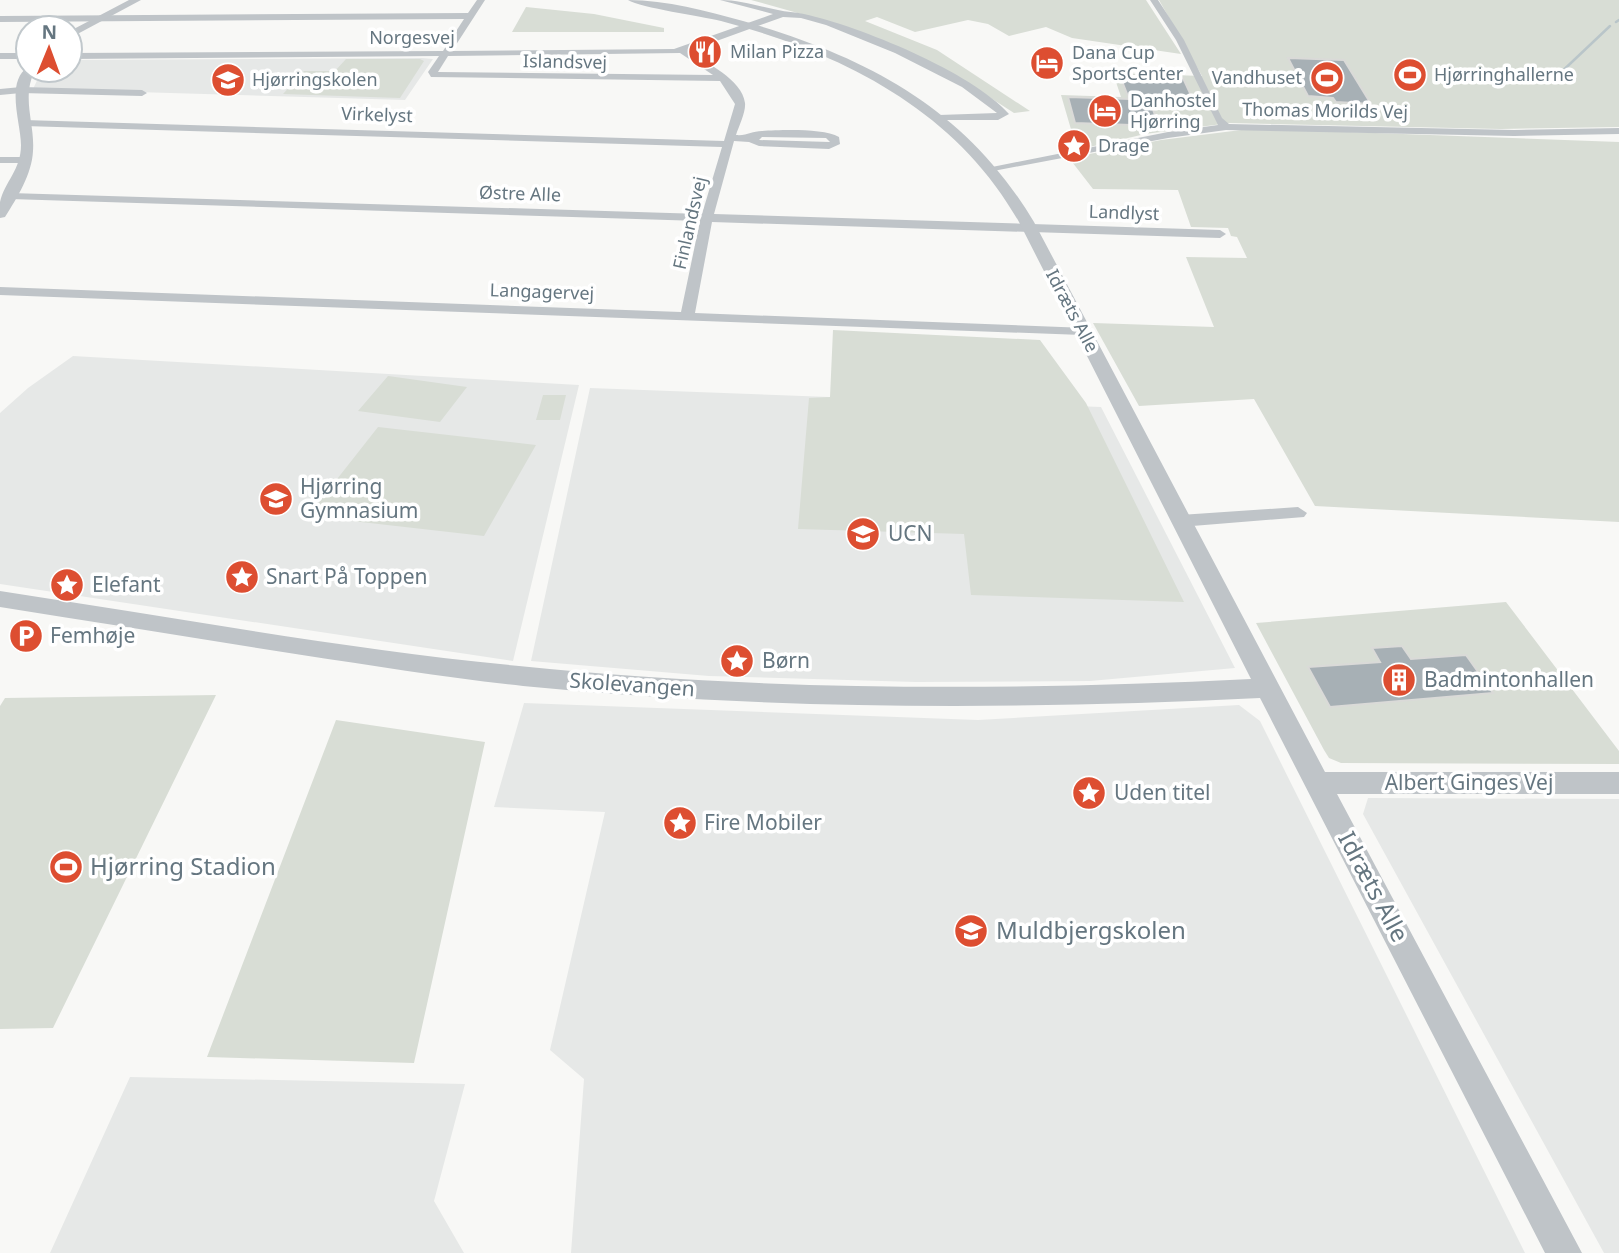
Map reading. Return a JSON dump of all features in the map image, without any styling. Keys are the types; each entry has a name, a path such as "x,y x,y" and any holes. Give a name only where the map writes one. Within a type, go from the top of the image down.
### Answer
{"street":[{"path":"84,28 136,0"},
{"path":"445,53 481,0"},
{"name":"Idræts Alle","path":"633,0 750,26 835,57 867,72 939,118 974,149 992,170 1028,227 1564,1253"},
{"path":"724,0 782,14 798,14 884,45 967,87 1004,114 998,117 939,118"},
{"path":"1154,0 1173,29 1219,119 1226,127"},
{"path":"750,26 782,14"},
{"path":"0,19 470,16"},
{"name":"Norgesvej","path":"84,56 682,51 750,26"},
{"name":"Finlandsvej","path":"682,51 721,78 737,94 740,103 707,217 687,317"},
{"name":"Islandsvej","path":"445,53 433,72 434,75 721,78"},
{"path":"0,215 26,160 28,144 21,90 23,84"},
{"path":"0,92 21,90 142,93"},
{"name":"Virkelyst","path":"24,123 729,141"},
{"name":"Thomas Morilds Vej","path":"992,170 1168,135 1226,127 1514,133 1619,131"},
{"path":"729,141 762,134 831,136 835,139 835,144 759,143 754,142 753,138"},
{"path":"0,160 26,160"},
{"name":"Østre Alle","path":"10,196 1028,227"},
{"name":"Landlyst","path":"1028,227 1220,234"},
{"name":"Langagervej","path":"0,291 1082,331"},
{"path":"1180,522 1298,513"},
{"name":"Skolevangen","path":"0,599 440,667 521,677 682,690 984,698 1087,697 1269,688"},
{"name":"Albert Ginges Vej","path":"1319,783 1619,783"}],"shaded area":[{"path":"751,0 1146,0 1181,54 1072,38 1046,27 1009,36 988,24 968,20 915,32 877,17 865,21 937,50 1030,111 1014,113 969,84 812,17"},
{"name":"Hjørringhallerne","path":"1159,0 1619,0 1619,127 1501,129 1230,123 1145,134 1077,150 1061,95 1121,97 1113,73 1202,76"},
{"path":"526,7 594,14 664,28 664,32 512,32"},
{"path":"346,59 424,61 400,98 283,94 304,71 335,71"},
{"name":"Hjørringskolen","path":"433,59 405,100 33,89 35,84 84,84 84,60"},
{"path":"1241,130 1619,142 1619,522 1315,506 1254,399 1139,406 1093,323 1214,327 1186,257 1247,258 1237,237 1231,236 1228,228 1191,227 1178,190 1093,189 1069,158 1161,140"},
{"path":"833,330 1040,340 1086,403 1184,602 971,595 964,534 798,529 809,398 830,397"},
{"name":"Hjørring Gymnasium","path":"73,356 579,385 513,661 0,584 0,413 28,388"},
{"path":"388,376 467,387 440,422 358,411"},
{"name":"UCN","path":"590,388 1101,407 1235,668 1090,681 916,682 709,676 531,661"},
{"path":"543,395 566,395 560,420 536,420"},
{"path":"378,427 536,445 484,536 308,516"},
{"path":"1506,602 1619,751 1619,764 1341,763 1329,758 1324,750 1256,623"},
{"name":"Hjørring Stadion","path":"216,695 53,1028 0,1029 0,706 5,698"},
{"name":"Muldbjergskolen","path":"524,703 978,720 1239,705 1260,721 1525,1253 571,1253 584,1079 550,1050 605,812 494,807"},
{"path":"336,720 485,742 414,1063 207,1057"},
{"path":"1368,798 1619,799 1619,1253 1604,1253 1363,814"},
{"path":"130,1077 465,1084 434,1201 464,1253 50,1253"}],"building":[{"name":"Vandhuset","path":"1288,58 1344,60 1371,104 1336,102 1333,98 1308,96"},
{"path":"1120,76 1183,78 1196,106 1151,104 1159,126 1075,123 1068,97 1129,99"},
{"name":"Badmintonhallen","path":"1402,646 1411,659 1466,655 1493,693 1330,707 1308,667 1380,662 1372,648"}],"waterway":[{"path":"1536,81 1555,78 1610,26"}],"place":[{"name":"Milan Pizza","path":"705,52"},
{"name":"Dana Cup SportsCenter","path":"1047,63"},
{"name":"Hjørringhallerne","path":"1410,75"},
{"name":"Vandhuset","path":"1327,78"},
{"name":"Hjørringskolen","path":"228,80"},
{"name":"Danhostel Hjørring","path":"1105,111"},
{"name":"Drage","path":"1074,146"},
{"name":"Hjørring Gymnasium","path":"276,499"},
{"name":"UCN","path":"863,534"},
{"name":"Snart På Toppen","path":"242,577"},
{"name":"Elefant","path":"67,585"},
{"name":"Femhøje","path":"26,636"},
{"name":"Børn","path":"737,661"},
{"name":"Badmintonhallen","path":"1399,680"},
{"name":"Uden titel","path":"1089,793"},
{"name":"Fire Mobiler","path":"680,823"},
{"name":"Hjørring Stadion","path":"66,867"},
{"name":"Muldbjergskolen","path":"971,931"}]}
